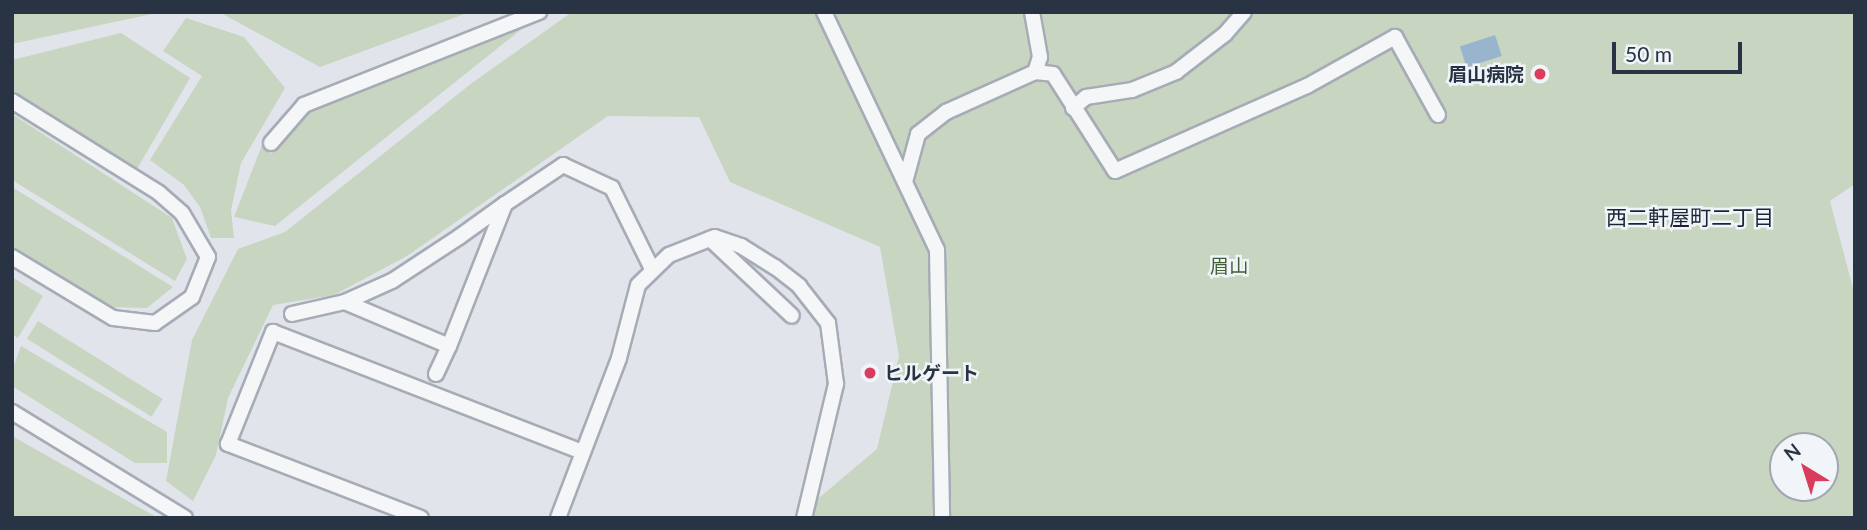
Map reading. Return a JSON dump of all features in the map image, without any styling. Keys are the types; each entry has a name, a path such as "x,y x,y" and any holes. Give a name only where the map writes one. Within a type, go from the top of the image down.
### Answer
{"street":[{"path":"271,143 304,105 539,12"},
{"path":"813,12 834,35"},
{"path":"824,12 937,250 942,518"},
{"path":"1032,12 1040,57 1035,72"},
{"path":"1073,108 1086,97 1132,90 1175,72 1225,34 1244,12"},
{"path":"905,182 918,134 946,112 1035,72 1053,74 1115,171 1307,86 1395,37 1438,116"},
{"path":"12,101 159,193 183,213 208,257 192,297 155,323 113,318 12,257"},
{"path":"292,314 345,302 392,281 564,165 612,188 652,269"},
{"path":"436,374 505,204"},
{"path":"710,239 793,316"},
{"path":"558,518 619,358 638,285 669,255 710,239 741,246 775,267 799,286 828,323 836,384 804,518"},
{"path":"345,302 449,346"},
{"path":"421,518 228,444 273,332 582,452"},
{"path":"12,412 185,518"}],"green space":[{"path":"12,12 161,12 12,44"},
{"path":"219,12 470,12 320,67"},
{"name":"眉山","path":"572,12 1855,12 1855,184 1830,201 1855,296 1855,518 795,518 877,449 899,356 880,247 730,182 699,117 608,116 407,256 334,295 273,305 228,398 216,455 193,501 166,481 192,340 238,249 285,232 472,83"},
{"path":"186,18 244,37 285,88 241,163 231,210 234,238 211,238 200,207 184,185 150,160 202,76 163,51"},
{"path":"528,24 275,226 234,217 262,145 271,154 310,109"},
{"path":"121,33 190,78 137,169 12,90 12,60"},
{"path":"12,114 172,218 187,259 175,281 12,180"},
{"path":"12,187 173,287 147,308 108,307 12,249"},
{"path":"12,277 43,296 18,338 12,334"},
{"path":"38,321 163,399 152,417 27,339"},
{"path":"21,346 167,432 167,463 135,463 12,386 12,371"},
{"path":"12,436 26,444 158,518 12,518"}],"water":[{"path":"1495,35 1502,56 1467,67 1460,46"}],"place":[{"name":"眉山病院","path":"1540,74"},
{"name":"ヒルゲート","path":"870,373"}],"district":[{"name":"西二軒屋町二丁目","path":"1690,217"}]}
